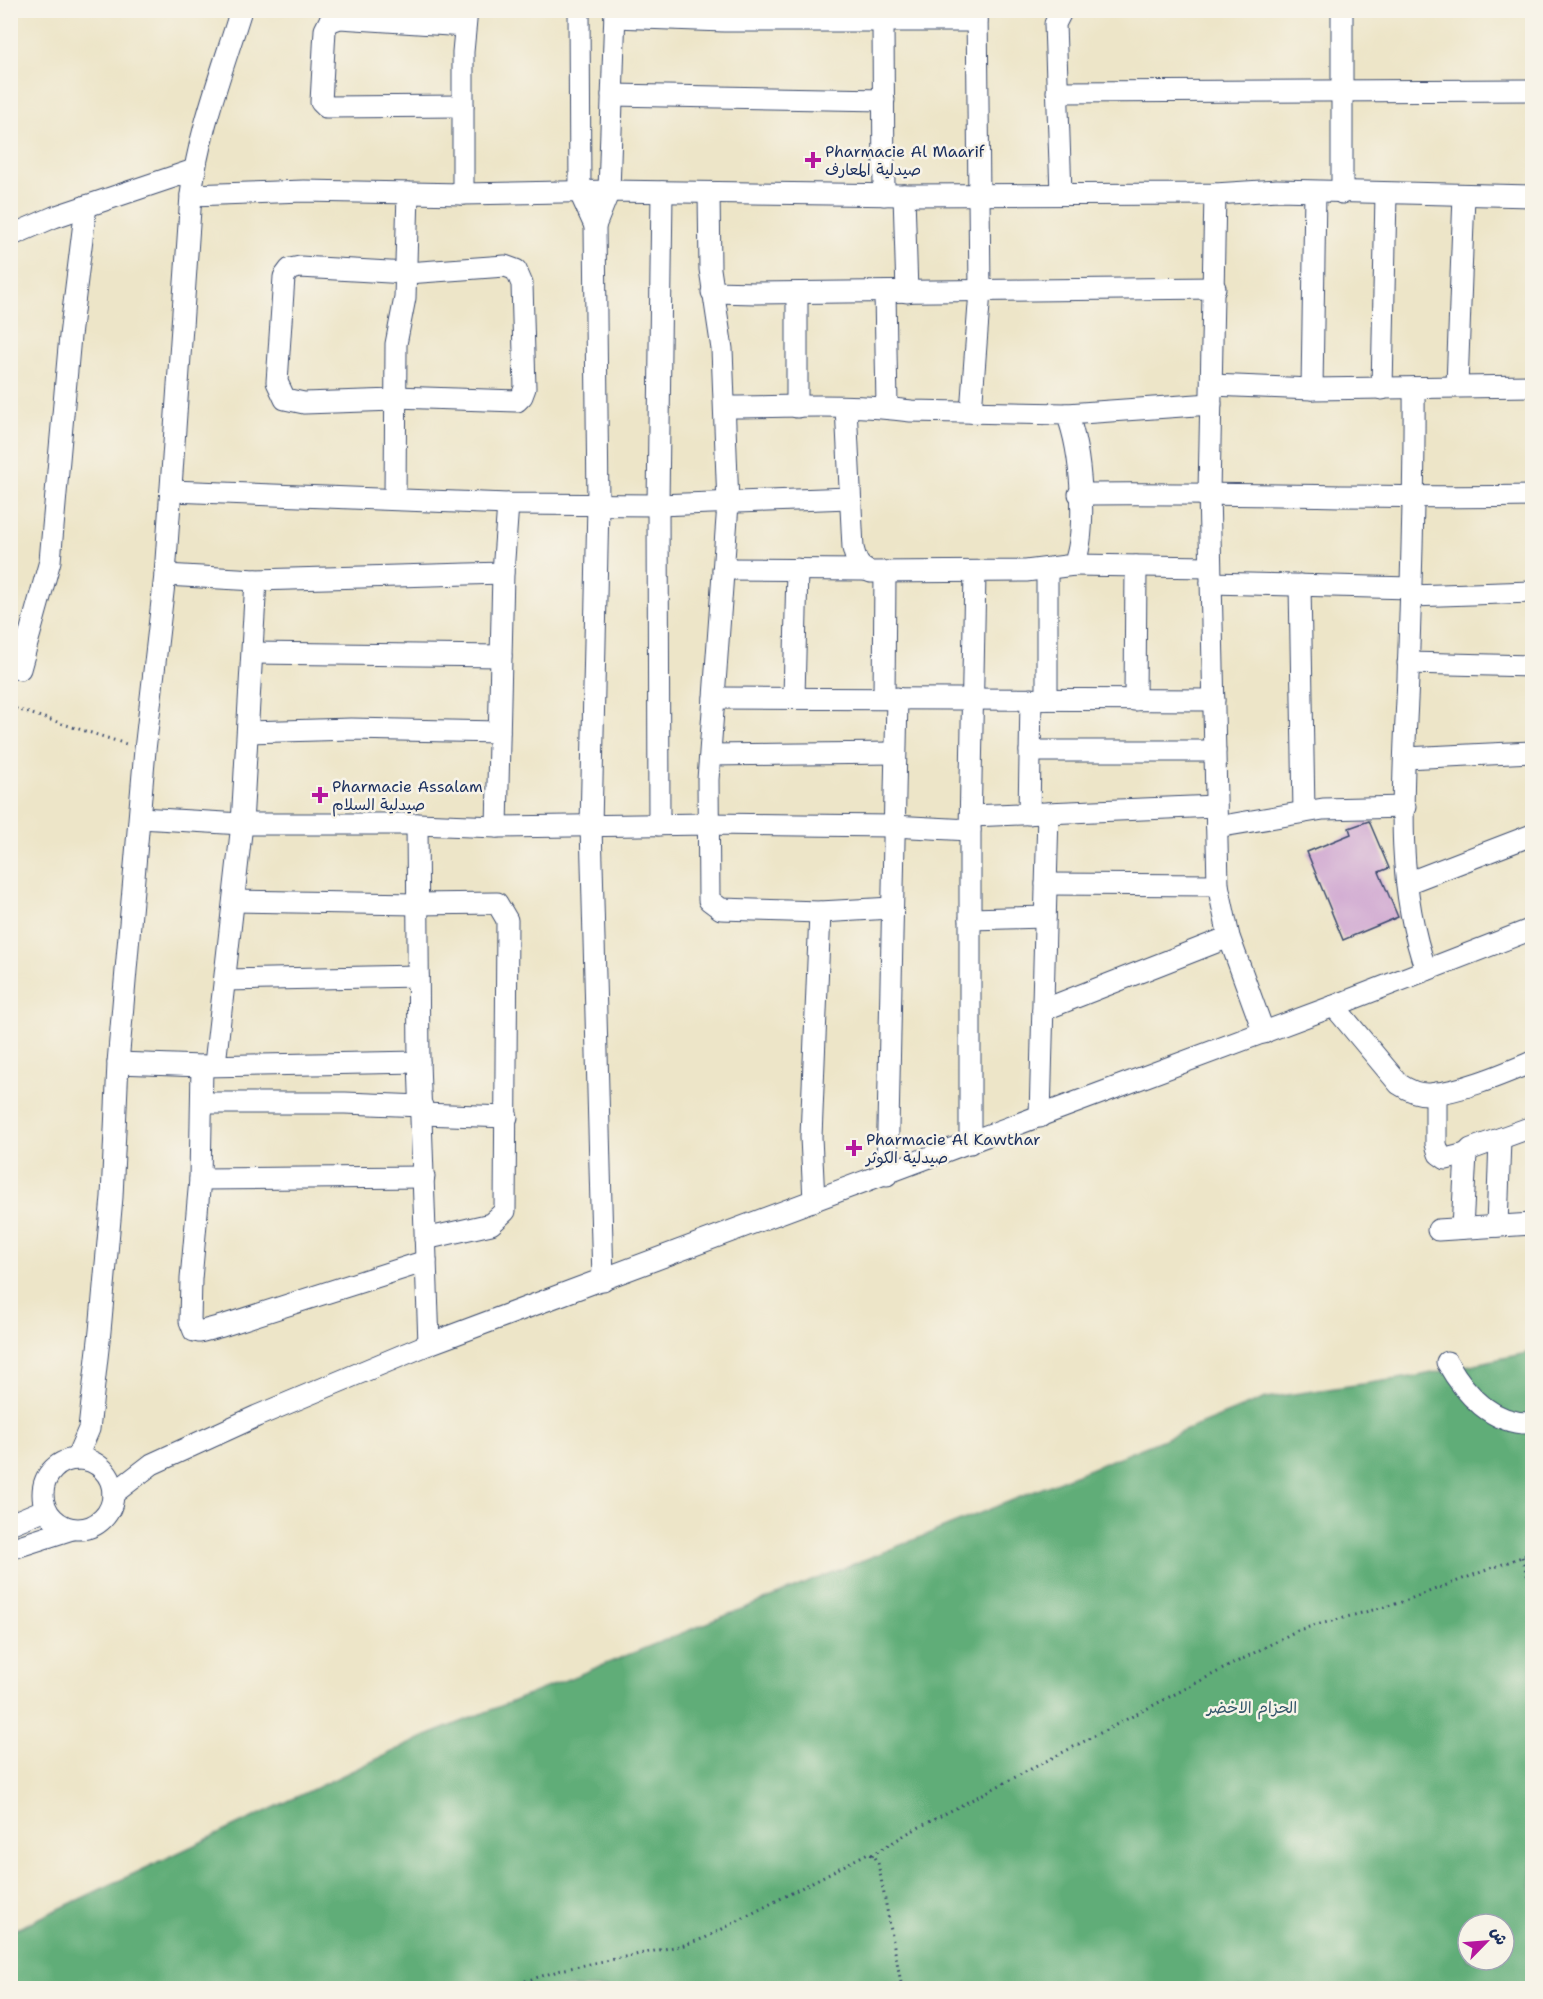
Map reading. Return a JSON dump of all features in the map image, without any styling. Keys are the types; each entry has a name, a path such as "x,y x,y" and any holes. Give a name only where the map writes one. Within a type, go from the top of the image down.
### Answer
{"street":[{"path":"76,1459 89,1429 112,1197 118,1063 145,750 165,575 190,195 207,111 241,10"},
{"path":"579,10 580,193 595,226"},
{"path":"1061,193 1055,24 1062,10"},
{"path":"1342,10 1342,193"},
{"path":"603,1280 591,826 598,504 595,226 609,191 615,14 883,22 977,16 977,195 980,291 971,412"},
{"path":"463,106 326,107 321,102 320,89 325,30 329,22 340,18 466,18 463,194"},
{"path":"883,22 884,100 907,292"},
{"path":"1057,92 1533,90"},
{"path":"612,95 884,100"},
{"path":"10,236 87,206 194,170"},
{"path":"190,195 304,191 463,194 609,191 894,195 1215,194 1277,190 1533,196"},
{"path":"659,825 658,505 662,192"},
{"path":"1312,389 1315,192"},
{"path":"395,499 396,344 405,298 408,193"},
{"path":"709,193 712,292 722,349 728,504 708,780 709,900 721,909 820,912 892,908"},
{"path":"1215,194 1215,288 1209,492 1218,885 1229,937 1264,1033"},
{"path":"1382,389 1386,194"},
{"path":"1457,386 1464,195"},
{"path":"20,669 50,561 70,336 87,206"},
{"path":"505,266 516,270 522,284 525,388 522,396 517,401 395,399 304,403 285,399 277,382 284,277 290,269 300,267 406,273 505,266"},
{"path":"712,292 1215,288"},
{"path":"885,292 887,408"},
{"path":"797,293 797,407"},
{"path":"725,407 846,407 1067,414 1211,395 1312,389 1533,386"},
{"path":"1414,388 1415,499 1405,807 1407,883 1413,927 1426,970"},
{"path":"846,407 853,548 857,563 863,570"},
{"path":"1067,414 1078,446 1080,531 1078,554 1074,565"},
{"path":"171,491 508,504 728,504 849,498"},
{"path":"1079,494 1209,492 1415,499 1533,496"},
{"path":"497,827 503,573 508,504"},
{"path":"723,569 975,573 1047,569 1074,565 1136,566 1300,585 1411,592 1533,592"},
{"path":"1135,700 1136,566"},
{"path":"794,698 797,569"},
{"path":"1040,1117 1046,884 1030,751 1039,699 1047,569"},
{"path":"885,572 895,753 887,1174"},
{"path":"165,575 256,580 503,573"},
{"path":"970,1143 970,919 975,573"},
{"path":"256,580 242,824 225,980 202,1103 200,1179 191,1279 190,1321 194,1331 200,1332 426,1261"},
{"path":"1300,585 1304,812"},
{"path":"253,653 501,656"},
{"path":"1408,663 1533,666"},
{"path":"714,698 1214,700"},
{"path":"248,732 351,729 499,732"},
{"path":"1030,751 1215,751"},
{"path":"1405,758 1533,752"},
{"path":"711,755 895,753"},
{"path":"140,818 242,824 417,824 497,827 708,824 892,826 971,823 1038,813 1216,806"},
{"path":"1217,827 1304,812 1405,807"},
{"path":"417,824 419,1062 429,1344"},
{"path":"1407,883 1533,835"},
{"path":"1046,884 1218,885"},
{"path":"234,901 497,903 507,920 507,1117 504,1211 491,1224 425,1239"},
{"path":"814,1201 811,1137 820,912"},
{"path":"970,919 1045,917"},
{"path":"108,1479 152,1464 257,1416 429,1344 1264,1033 1533,929"},
{"path":"1043,1010 1229,937"},
{"path":"225,980 418,976"},
{"path":"1334,1006 1399,1084 1410,1091 1436,1093 1533,1062"},
{"path":"118,1063 209,1065 419,1062"},
{"path":"1436,1093 1436,1144 1439,1154 1446,1159 1466,1154 1471,1149 1533,1127"},
{"path":"202,1103 345,1103 507,1117"},
{"path":"1497,1227 1500,1139"},
{"path":"1462,1228 1466,1154"},
{"path":"200,1179 423,1177"},
{"path":"1438,1230 1533,1224"},
{"path":"1447,1362 1461,1387 1490,1413 1521,1424 1533,1423"},
{"path":"10,1549 72,1528 84,1528 96,1524 105,1516 108,1479 89,1429"},
{"path":"72,1528 52,1518 46,1509 43,1498 48,1476 55,1467 76,1459 95,1464 108,1479"},
{"path":"10,1524 46,1509"}],"path":[{"path":"10,707 145,750"},
{"path":"502,1989 565,1970 684,1945 705,1938 862,1855 872,1855 917,1828 1298,1630 1399,1603 1533,1553"},
{"path":"1522,1557 1533,1592"},
{"path":"872,1855 878,1863 902,1989"}],"green space":[{"name":"الحزام الاخضر","path":"1532,1352 1532,1988 11,1988 10,1932 424,1737 1266,1398 1418,1376"}],"building":[{"path":"1369,821 1389,868 1379,872 1398,917 1343,940 1307,852 1351,834 1349,828"}],"place":[{"name":"Pharmacie Al Maarif صيدلية المعارف","path":"813,160"},
{"name":"Pharmacie Assalam صيدلية السلام","path":"320,795"},
{"name":"Pharmacie Al Kawthar صيدلية الكوثر","path":"854,1148"}]}
